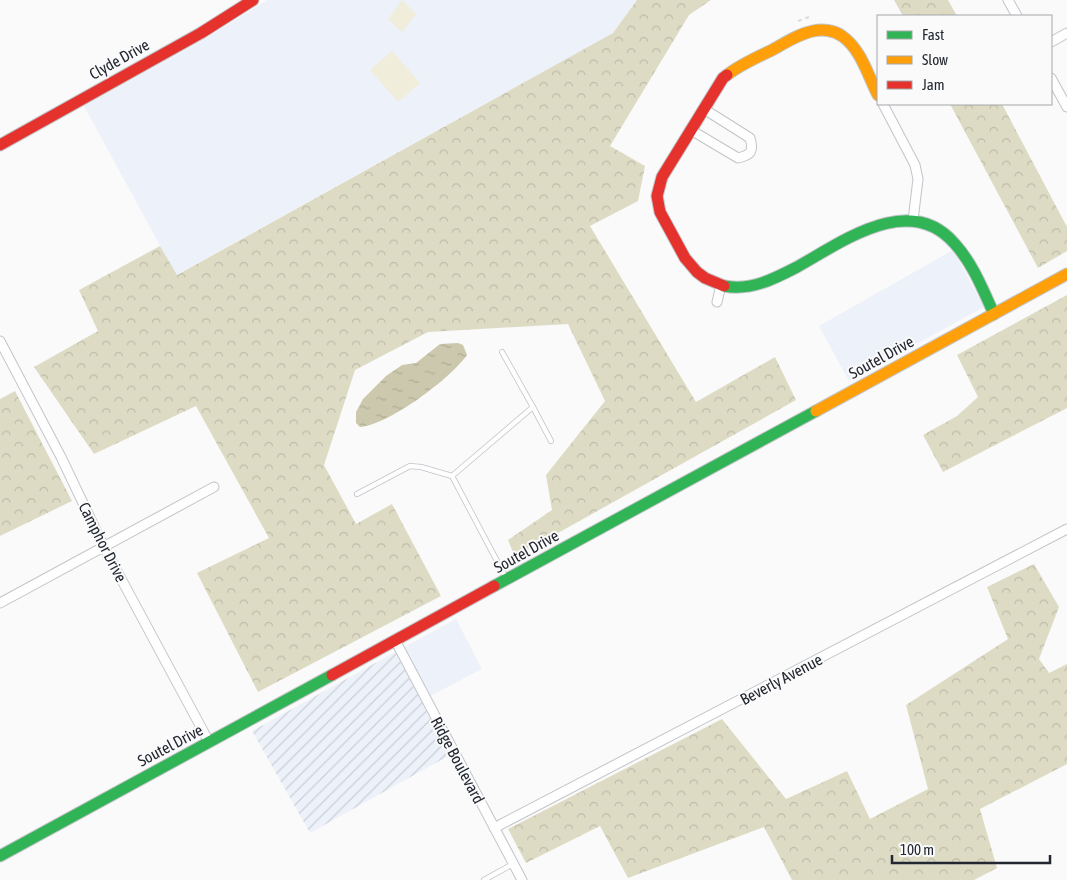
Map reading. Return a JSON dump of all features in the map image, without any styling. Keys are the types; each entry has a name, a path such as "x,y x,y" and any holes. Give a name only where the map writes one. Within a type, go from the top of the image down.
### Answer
{"main road":[{"name":"Clyde Drive","path":"0,145 201,33 253,0"},
{"path":"877,93 851,44 842,36 832,31 820,29 805,32 732,71 723,78 662,177 656,198 659,210 669,230 682,254 701,275 712,282 737,287 756,286 773,280 873,226 896,220 913,220 927,224 950,238 960,250 994,314"},
{"name":"Soutel Drive","path":"0,856 1067,274"}],"street":[{"path":"1008,0 1016,15"},
{"path":"1052,41 1067,33"},
{"path":"1052,80 1067,107"},
{"path":"884,105 916,165 918,179 913,220"},
{"path":"691,130 738,158 750,152 752,146 750,138 704,109"},
{"path":"717,302 722,285"},
{"name":"Camphor Drive","path":"0,341 61,457 104,547 209,742"},
{"path":"0,603 214,486"},
{"name":"Beverly Avenue","path":"494,828 1067,529"},
{"name":"Ridge Boulevard","path":"395,640 522,880"}],"lane":[{"path":"502,352 551,441"},
{"path":"452,476 533,407"},
{"path":"357,494 410,466 421,467 452,476 507,580"},
{"path":"484,880 513,864"}],"path":[{"path":"798,21 809,17"}],"shaded area":[{"path":"267,0 637,0 613,33 176,275 84,106 195,45"},
{"path":"402,0 416,14 402,32 388,19"},
{"path":"392,51 420,83 398,102 370,70"},
{"path":"953,250 984,307 849,381 819,326"},
{"path":"456,619 482,669 421,701 395,652"},
{"path":"395,652 450,755 310,833 252,731"}],"green space":[{"path":"637,0 711,0 689,15 610,146 645,166 638,201 590,226 696,402 775,357 796,400 515,557 508,540 552,510 546,475 605,401 568,324 428,332 355,370 324,465 356,524 392,504 441,596 258,692 197,573 269,538 196,406 94,454 34,367 98,331 79,290 160,246 177,275 613,33"},
{"path":"894,0 948,0 956,15 902,15"},
{"path":"951,105 1003,105 1067,227 1067,251 1038,268"},
{"path":"1067,295 1067,408 943,472 923,435 957,416 978,397 957,355"},
{"path":"15,391 72,501 0,536 0,399"},
{"path":"1034,564 1059,607 1039,659 1049,673 1067,664 1067,764 980,809 997,868 974,880 792,880 764,827 628,878 600,826 526,863 508,829 722,719 786,799 847,771 870,819 928,789 906,705 1008,639 987,587"}],"water":[{"path":"458,343 463,345 467,355 448,376 434,387 387,418 360,427 356,423 356,412 363,399 386,376 402,365 416,363 440,344"}],"traffic: fast":[{"path":"724,286 744,287 780,276 834,245 876,226 897,221 918,222 937,229 955,244 972,269 994,314"},
{"path":"494,586 816,411"},
{"path":"0,856 332,675"}],"traffic: slow":[{"path":"727,75 798,36 808,32 828,30 849,41 859,55 877,93"},
{"path":"816,411 1067,274"}],"traffic: jam":[{"path":"0,145 201,33 253,0"},
{"path":"724,286 705,278 685,258 660,212 657,196 662,177 723,78 727,75"},
{"path":"332,675 494,586"}]}
